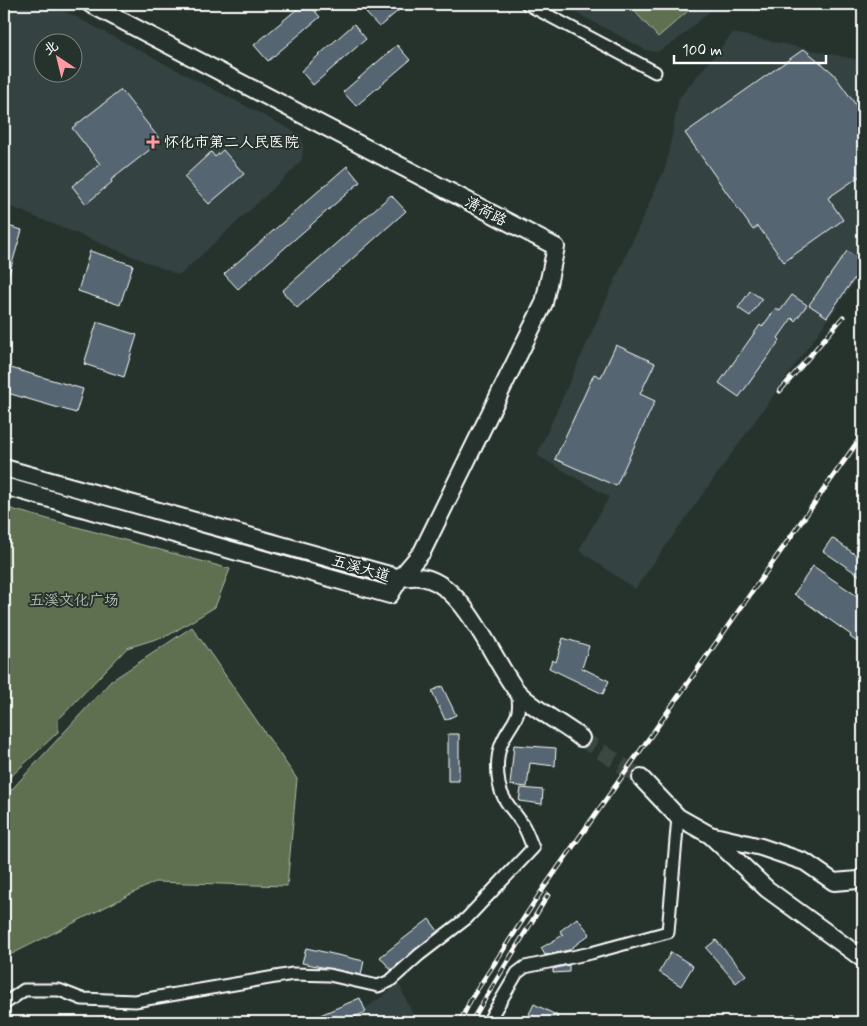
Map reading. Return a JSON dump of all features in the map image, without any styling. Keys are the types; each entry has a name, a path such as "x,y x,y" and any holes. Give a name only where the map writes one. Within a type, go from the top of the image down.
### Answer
{"street":[{"name":"清荷路","path":"90,4 556,247 544,304 422,552 400,578"},
{"path":"527,4 655,72"},
{"name":"五溪大道","path":"4,468 400,578 390,595 4,486"},
{"path":"400,578 420,577 438,583 452,592 517,692 582,738"},
{"path":"4,1004 24,990 60,990 82,999 135,1001 293,974 329,976 378,986 390,981 419,955 467,918 533,848 524,826 506,802 499,785 498,765 501,745 514,725 520,707 517,692"},
{"path":"641,778 678,817 710,835 767,889 863,959"},
{"path":"488,1022 517,973 525,968 591,953 668,932 678,817"},
{"path":"710,835 761,847 805,862 834,882 858,880 863,876"}],"shaded area":[{"name":"怀化市第二人民医院","path":"4,4 51,4 301,135 302,159 294,169 181,274 176,274 4,204"},
{"path":"560,4 718,4 676,41 657,52 646,50"},
{"path":"733,33 863,61 863,270 635,589 579,550 609,497 537,455 666,166 679,98"},
{"path":"399,984 416,1022 347,1022"}],"green space":[{"path":"628,4 696,4 658,37"},
{"name":"五溪文化广场","path":"4,507 230,569 215,607 169,635 127,648 58,720 58,732 4,783"},
{"path":"192,627 297,779 287,886 155,882 4,958 4,798 111,681"}],"building":[{"path":"303,4 309,4 320,17 268,61 254,45"},
{"path":"377,4 406,4 379,27 366,13"},
{"path":"354,24 366,39 313,85 301,71"},
{"path":"397,45 410,60 356,106 343,92"},
{"path":"804,49 833,73 863,115 863,174 828,198 843,220 784,262 758,226 753,230 685,133"},
{"path":"121,90 161,141 111,180 112,182 86,204 72,186 100,164 72,128"},
{"path":"223,150 244,174 209,204 184,177 211,152 215,157"},
{"path":"347,166 360,182 238,289 224,274"},
{"path":"391,195 406,211 297,308 282,291"},
{"path":"4,225 22,230 6,284 4,284"},
{"path":"90,251 133,265 120,305 78,291"},
{"path":"847,251 863,262 863,266 827,317 809,305"},
{"path":"750,291 762,299 750,316 738,308"},
{"path":"792,295 807,305 795,321 792,318 778,338 780,340 739,397 719,383 760,325 762,327 776,308 780,311"},
{"path":"97,322 137,335 124,377 84,364"},
{"path":"616,345 655,363 640,394 655,401 616,486 555,459 594,374 601,377"},
{"path":"4,366 83,389 76,413 4,392"},
{"path":"832,538 863,560 863,578 823,551"},
{"path":"813,566 863,600 863,646 850,637 851,635 794,594"},
{"path":"563,638 589,646 582,668 609,681 603,694 549,668 552,660 556,662"},
{"path":"442,686 456,715 445,720 432,691"},
{"path":"448,734 459,734 459,781 448,781"},
{"path":"514,745 556,748 555,766 530,763 527,787 510,785"},
{"path":"521,788 543,790 542,804 519,801"},
{"path":"577,918 590,934 569,950 545,955 541,948 563,935 560,931"},
{"path":"429,919 438,931 391,970 380,957"},
{"path":"716,940 746,975 736,983 706,948"},
{"path":"306,948 364,961 361,975 302,963"},
{"path":"671,952 693,966 681,986 659,972"},
{"path":"569,965 569,972 553,973 553,969"},
{"path":"360,998 366,1012 342,1022 304,1022"},
{"path":"534,1004 558,1016 555,1022 545,1022 529,1014"},
{"path":"792,1014 817,1018 817,1022 791,1022"}],"tunnel":[{"path":"581,738 641,778"}],"railway":[{"path":"780,391 843,317"},
{"path":"460,1022 471,999 543,889 863,434"},
{"path":"471,1022 548,895"}],"place":[{"name":"怀化市第二人民医院","path":"153,142"}]}
